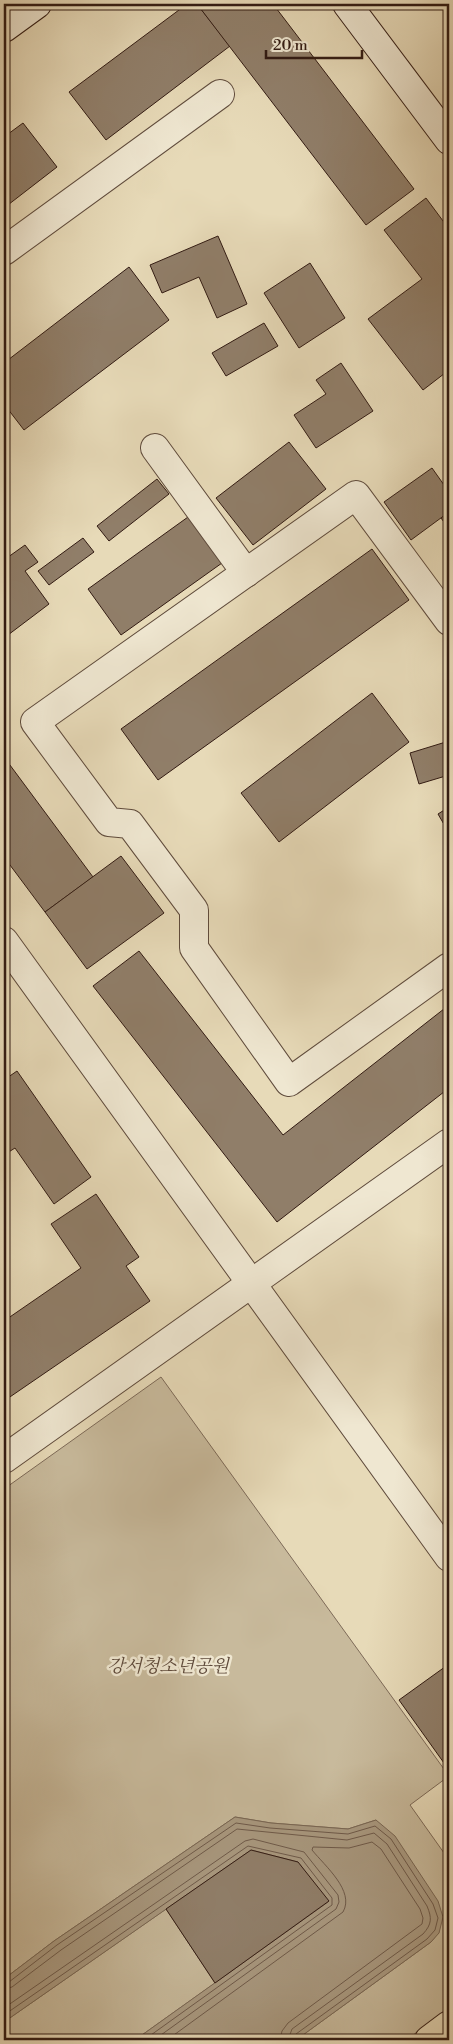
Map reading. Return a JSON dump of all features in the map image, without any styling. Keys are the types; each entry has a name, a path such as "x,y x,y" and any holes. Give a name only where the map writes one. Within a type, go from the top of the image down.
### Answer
{"main road":[{"path":"429,2040 449,2025"}],"street":[{"path":"4,28 37,4"},
{"path":"347,4 449,140"},
{"path":"4,251 220,94"},
{"path":"154,448 246,573"},
{"path":"449,621 356,496 36,722 109,822 130,824 194,910 194,948 289,1082 449,967"},
{"path":"4,941 449,1557"},
{"path":"4,1459 449,1143"}],"green space":[{"name":"강서청소년공원","path":"161,1377 449,1776 410,1805 449,1860 449,2009 406,2040 296,2040 431,1942 439,1932 376,1820 348,1829 271,1823 235,1817 54,1941 4,1979 4,1489"},
{"path":"166,1909 215,1983 135,2040 4,2040 4,2022"}],"water":[{"path":"235,1817 271,1823 348,1829 376,1820 395,1836 438,1901 443,1917 439,1933 431,1942 296,2040 135,2040 328,1902 298,1862 251,1850 4,2022 4,1979 54,1941"}],"building":[{"path":"187,4 197,4 230,46 106,140 69,92"},
{"path":"197,4 273,4 414,189 366,225"},
{"path":"23,123 57,167 4,208 4,137"},
{"path":"426,198 449,229 449,370 423,390 368,319 422,279 384,230"},
{"path":"218,236 247,304 217,318 199,277 162,293 150,265"},
{"path":"310,263 345,318 299,348 264,293"},
{"path":"129,267 169,320 24,430 4,404 4,363"},
{"path":"264,323 278,346 226,376 212,353"},
{"path":"341,363 373,411 316,448 294,415 326,394 316,380"},
{"path":"289,442 326,489 253,545 216,498"},
{"path":"432,468 449,492 449,512 411,540 384,502"},
{"path":"157,479 169,494 109,541 97,526"},
{"path":"449,512 449,529 441,518"},
{"path":"188,517 222,563 121,635 88,589"},
{"path":"83,538 94,552 49,585 38,571"},
{"path":"25,545 38,562 25,571 49,604 4,638 4,560"},
{"path":"372,549 409,600 158,780 121,729"},
{"path":"372,693 409,742 279,842 241,793"},
{"path":"449,741 449,775 419,784 410,753"},
{"path":"4,757 93,877 45,912 4,857"},
{"path":"449,807 449,833 438,814"},
{"path":"121,856 164,913 87,969 45,912"},
{"path":"139,951 283,1135 449,1005 449,1088 277,1222 93,986"},
{"path":"17,1071 91,1177 54,1204 15,1148 4,1155 4,1080"},
{"path":"96,1194 139,1257 126,1266 150,1301 4,1401 4,1321 81,1268 51,1224"},
{"path":"449,1664 449,1770 399,1700"},
{"path":"251,1850 298,1862 329,1901 215,1983 166,1909"}]}
